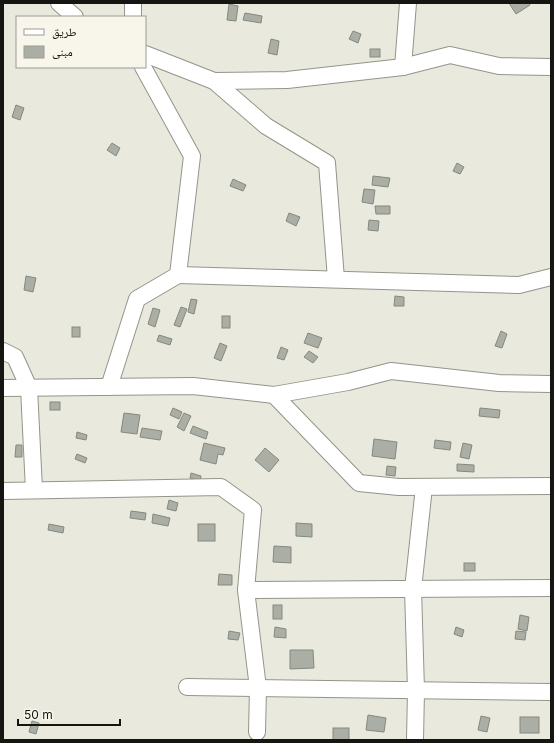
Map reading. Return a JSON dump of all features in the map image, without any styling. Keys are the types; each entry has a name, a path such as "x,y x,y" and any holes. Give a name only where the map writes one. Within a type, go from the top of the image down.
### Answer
{"street":[{"path":"59,3 74,16"},
{"path":"132,3 133,16"},
{"path":"403,67 408,3"},
{"path":"146,54 214,81 266,126 327,163 336,279"},
{"path":"214,81 287,80 403,67 450,55 499,66 551,67"},
{"path":"144,68 192,156 178,275"},
{"path":"109,387 137,299 178,275 519,285 551,277"},
{"path":"3,351 15,357 29,388 34,490"},
{"path":"3,388 194,386 274,395 348,382 391,371 499,383 551,384"},
{"path":"274,395 359,483 424,488 551,486"},
{"path":"3,491 221,487 253,510 246,590 258,688 258,732"},
{"path":"415,740 416,690 413,589 424,488"},
{"path":"246,590 551,588"},
{"path":"187,687 551,692"}],"building":[{"path":"509,3 529,3 530,5 516,14"},
{"path":"229,4 238,6 236,21 227,20"},
{"path":"245,13 262,16 261,23 243,20"},
{"path":"353,31 361,34 358,43 349,39"},
{"path":"271,39 279,41 277,55 268,53"},
{"path":"370,49 380,49 380,57 370,57"},
{"path":"16,105 24,108 20,120 12,117"},
{"path":"112,143 120,148 116,156 107,150"},
{"path":"457,163 464,167 460,174 453,171"},
{"path":"373,176 390,178 388,187 372,185"},
{"path":"233,179 246,185 243,191 230,186"},
{"path":"364,189 375,190 373,204 362,202"},
{"path":"375,206 390,206 390,214 376,214"},
{"path":"289,213 300,217 296,226 286,221"},
{"path":"369,220 379,221 378,231 368,230"},
{"path":"26,276 36,278 33,292 24,290"},
{"path":"395,296 404,297 404,306 394,306"},
{"path":"191,299 197,300 194,314 188,312"},
{"path":"181,307 187,309 180,327 174,325"},
{"path":"153,308 160,310 155,327 148,324"},
{"path":"222,316 230,316 230,328 222,328"},
{"path":"72,327 80,327 80,337 72,337"},
{"path":"501,331 507,334 502,348 495,346"},
{"path":"308,333 322,338 318,348 304,343"},
{"path":"159,335 172,339 170,345 157,341"},
{"path":"220,343 227,346 221,361 214,358"},
{"path":"281,347 288,350 284,360 277,358"},
{"path":"309,351 318,357 313,363 304,357"},
{"path":"50,402 60,402 60,410 50,410"},
{"path":"173,408 182,412 179,419 170,415"},
{"path":"480,408 500,410 499,418 479,416"},
{"path":"124,413 140,415 137,434 121,432"},
{"path":"184,413 191,416 184,431 177,427"},
{"path":"193,426 208,432 206,439 190,433"},
{"path":"142,428 162,431 160,440 140,437"},
{"path":"77,432 87,435 86,440 76,438"},
{"path":"374,439 397,442 395,459 372,456"},
{"path":"435,440 451,442 450,450 434,448"},
{"path":"204,443 225,448 223,455 218,454 216,464 200,460"},
{"path":"463,443 472,445 469,459 460,457"},
{"path":"16,445 22,445 22,457 15,457"},
{"path":"265,448 279,460 269,472 255,460"},
{"path":"77,454 87,458 85,463 75,459"},
{"path":"457,464 474,465 474,472 457,471"},
{"path":"387,466 396,467 395,476 386,475"},
{"path":"191,473 201,476 200,481 190,478"},
{"path":"169,500 178,503 176,511 167,509"},
{"path":"131,511 146,513 145,520 130,518"},
{"path":"153,514 170,518 168,526 152,523"},
{"path":"296,523 312,524 312,537 296,536"},
{"path":"49,524 64,527 63,533 48,530"},
{"path":"198,524 215,524 215,541 198,541"},
{"path":"274,546 291,547 291,563 273,562"},
{"path":"464,563 475,563 475,571 464,571"},
{"path":"219,574 232,575 232,585 218,585"},
{"path":"273,605 282,605 282,619 273,619"},
{"path":"520,615 529,617 527,631 518,629"},
{"path":"275,627 286,629 286,638 274,637"},
{"path":"456,627 464,630 462,637 454,634"},
{"path":"229,631 240,633 238,640 228,639"},
{"path":"516,631 526,632 525,640 515,639"},
{"path":"290,650 313,650 314,668 290,669"},
{"path":"368,715 386,718 384,732 366,730"},
{"path":"481,716 490,718 487,732 478,730"},
{"path":"520,717 539,717 539,733 520,733"},
{"path":"32,721 39,723 36,734 29,732"},
{"path":"333,728 349,728 349,740 333,740"}]}
